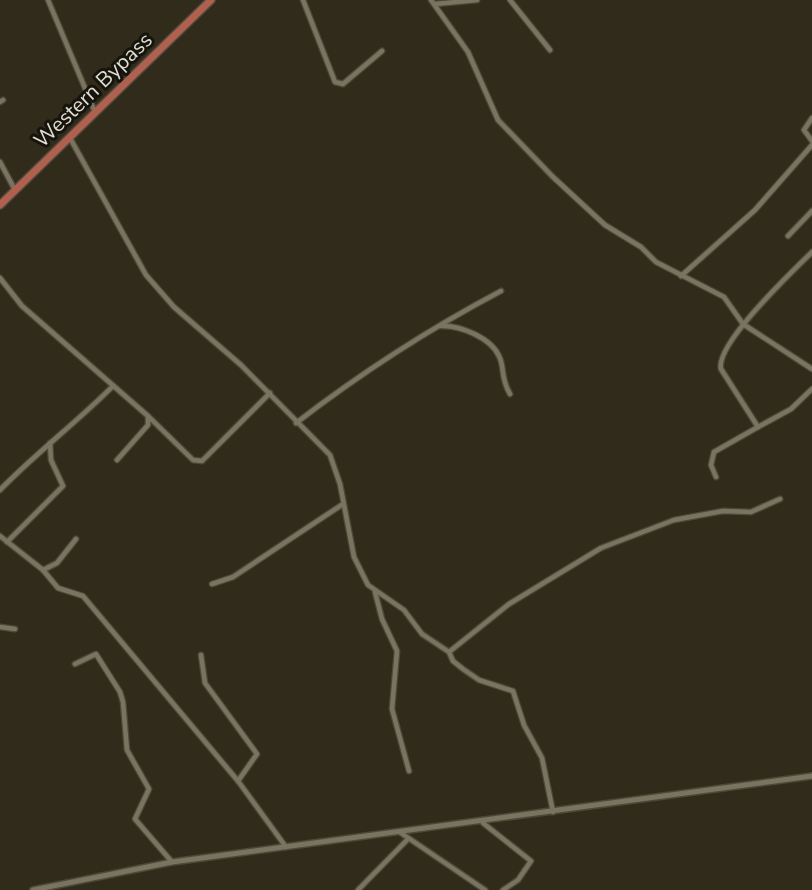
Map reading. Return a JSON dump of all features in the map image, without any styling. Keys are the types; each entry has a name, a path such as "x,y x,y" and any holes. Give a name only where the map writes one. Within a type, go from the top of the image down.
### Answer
{"main road":[{"name":"Western Bypass","path":"0,205 211,0"}],"street":[{"path":"48,0 95,113"},
{"path":"303,0 335,82 343,84 382,51"},
{"path":"433,2 477,0"},
{"path":"510,0 550,50"},
{"path":"433,2 467,52 483,91 503,126 600,220 656,262 726,298 743,324 812,369"},
{"path":"681,276 755,209 812,143 804,130 812,118"},
{"path":"69,138 146,275 174,307 270,393 296,423 330,455 354,557 368,585 404,610 422,635 449,652 453,661 479,680 513,691 524,726 542,758 554,813"},
{"path":"0,162 15,190"},
{"path":"788,236 812,211"},
{"path":"758,427 720,365 743,324 812,252"},
{"path":"0,278 22,306 75,349 199,462 247,419 270,393"},
{"path":"296,423 348,383 427,332 501,291"},
{"path":"427,332 448,326 485,340 500,358 500,373 510,394"},
{"path":"0,490 51,442 68,431 113,386"},
{"path":"716,477 711,465 714,452 791,409 812,389"},
{"path":"117,460 148,425 148,416"},
{"path":"7,542 63,486 51,460 51,442"},
{"path":"449,652 509,604 601,548 674,520 723,511 751,512 780,499"},
{"path":"212,584 233,577 343,504"},
{"path":"0,536 43,570 58,588 83,596 238,781 286,848"},
{"path":"43,570 57,563 76,539"},
{"path":"375,591 382,619 397,651 392,709 409,771"},
{"path":"0,627 15,629"},
{"path":"75,664 96,654 120,692 127,750 149,789 135,819 172,862"},
{"path":"201,655 205,683 257,754 238,781"},
{"path":"33,890 172,862 482,823 812,776"},
{"path":"482,823 531,861 518,880 503,890"},
{"path":"401,833 407,840 485,890"},
{"path":"358,890 407,840"}]}
